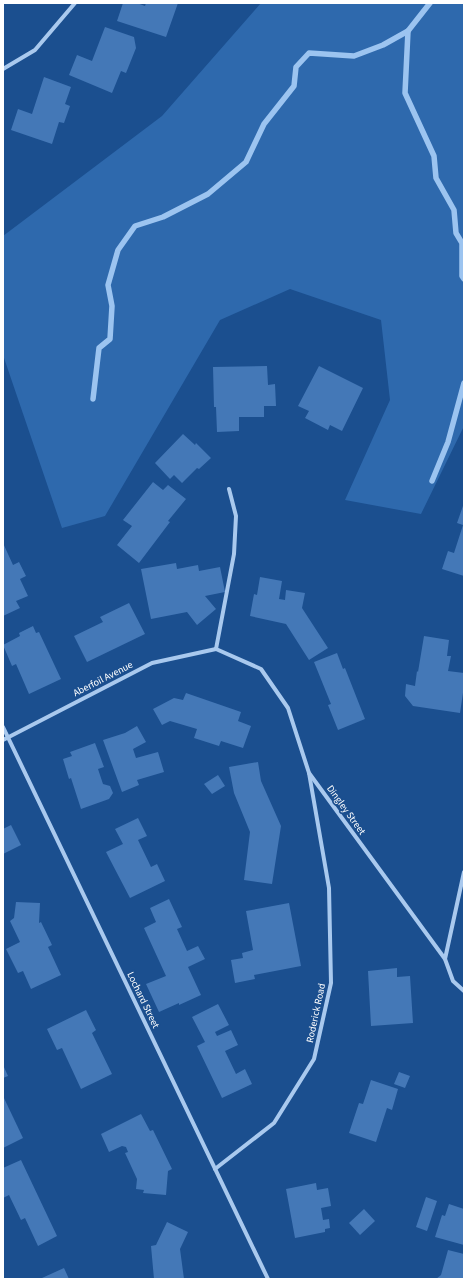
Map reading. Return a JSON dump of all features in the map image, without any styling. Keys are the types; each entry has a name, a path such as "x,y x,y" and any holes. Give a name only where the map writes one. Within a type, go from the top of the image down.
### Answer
{"street":[{"path":"3,69 35,50 75,3"},
{"path":"216,649 234,554 236,516 229,489"},
{"name":"Aberfoil Avenue","path":"3,740 152,663 216,649"},
{"name":"Dingley Street","path":"216,649 261,669 288,708 309,773 445,959 453,981 464,991"},
{"name":"Lochard Street","path":"3,727 268,1279"},
{"name":"Roderick Road","path":"215,1168 274,1122 314,1059 331,983 329,888 309,773"},
{"path":"445,959 464,872"}],"shaded area":[{"path":"261,3 464,3 464,426 421,514 345,500 390,400 381,320 290,289 220,320 105,516 62,528 3,355 3,236 162,116"}],"building":[{"path":"123,3 137,3 145,6 146,3 178,3 166,37 117,21"},
{"path":"105,27 134,37 136,48 126,73 121,71 112,93 69,75 77,55 92,61"},
{"path":"44,77 71,87 65,104 70,106 64,123 59,122 52,144 11,130 18,109 32,114"},
{"path":"267,366 268,385 275,384 276,406 264,406 264,417 239,417 239,431 217,432 216,407 214,407 213,367"},
{"path":"319,366 363,388 342,431 330,425 328,430 305,418 309,411 298,406"},
{"path":"183,434 195,445 196,443 211,458 199,469 197,468 182,483 174,475 170,479 155,463"},
{"path":"153,482 163,490 168,485 186,499 168,521 170,522 139,563 117,545 132,526 123,520"},
{"path":"464,503 464,576 442,569 448,551 454,553 463,525 457,523"},
{"path":"3,543 13,565 19,562 26,576 20,579 28,596 16,601 20,608 3,616"},
{"path":"176,563 177,569 198,565 199,571 220,567 225,592 205,596 216,609 197,625 187,612 151,619 141,569"},
{"path":"260,577 282,581 279,599 285,600 286,590 305,593 302,608 328,648 309,660 286,624 250,616 254,594 257,595"},
{"path":"129,603 145,634 87,662 74,636 103,622 100,617"},
{"path":"33,626 36,633 39,632 61,679 29,694 16,664 12,666 3,645 20,636 19,633"},
{"path":"424,636 449,640 447,656 451,656 448,671 464,673 464,686 460,713 413,706 405,696 406,684 415,686"},
{"path":"337,653 343,669 345,668 365,719 338,730 328,705 331,704 314,662"},
{"path":"186,693 241,712 238,721 251,726 243,748 221,741 219,746 194,738 197,729 170,721 162,725 153,709 174,698 183,700"},
{"path":"137,726 146,742 133,749 136,758 158,752 164,772 137,780 139,785 122,792 103,740 125,733"},
{"path":"95,743 104,767 98,769 103,784 110,786 113,793 109,799 81,809 63,759 72,756 70,752"},
{"path":"258,762 261,781 281,826 272,884 244,880 250,832 234,793 229,767"},
{"path":"218,775 225,786 212,794 204,784"},
{"path":"138,818 147,836 138,840 151,867 157,864 165,881 130,898 106,852 123,844 115,829"},
{"path":"11,825 21,845 3,854 3,829"},
{"path":"169,899 182,927 177,929 187,951 198,946 205,959 188,967 201,995 159,1012 146,984 166,976 144,928 156,922 150,908"},
{"path":"16,902 40,903 39,923 41,922 52,945 48,947 61,975 31,989 23,971 18,973 6,949 20,942 10,921 14,918"},
{"path":"289,903 301,966 254,975 255,979 235,983 231,960 243,958 242,953 253,950 246,911"},
{"path":"397,968 397,977 410,976 413,1023 371,1026 368,971"},
{"path":"218,1004 229,1025 215,1032 217,1036 231,1030 238,1045 225,1051 236,1074 245,1069 252,1084 222,1098 197,1046 205,1042 192,1017"},
{"path":"86,1010 96,1030 92,1033 112,1074 81,1089 62,1048 57,1050 47,1029"},
{"path":"3,1065 8,1076 3,1078"},
{"path":"399,1072 410,1076 405,1088 394,1084"},
{"path":"371,1080 398,1089 392,1110 387,1108 376,1142 349,1133 359,1103 363,1104"},
{"path":"3,1096 23,1138 3,1148"},
{"path":"141,1114 150,1131 153,1130 172,1169 168,1171 166,1195 143,1193 144,1190 136,1189 137,1179 125,1153 128,1152 126,1147 122,1146 109,1152 101,1134"},
{"path":"21,1160 57,1236 38,1246 25,1218 21,1220 9,1195 3,1198 3,1168"},
{"path":"316,1183 317,1190 328,1188 331,1206 321,1208 323,1220 329,1219 330,1228 325,1229 325,1232 295,1238 286,1189"},
{"path":"426,1197 437,1201 427,1231 416,1227"},
{"path":"449,1204 464,1209 464,1245 435,1237 442,1215 445,1216"},
{"path":"364,1209 375,1221 360,1235 349,1223"},
{"path":"167,1222 188,1232 180,1249 184,1279 154,1279 151,1246 156,1245"},
{"path":"448,1250 464,1254 464,1279 436,1279 441,1275"},
{"path":"64,1268 69,1279 42,1279 42,1278"}],"waterway":[{"path":"430,3 408,31 405,93 434,156 436,178 454,210 456,233 462,243 462,276 464,279"},
{"path":"93,399 99,348 110,339 112,306 108,285 118,250 135,226 163,217 208,194 246,162 264,124 294,86 296,67 309,53 354,56 383,45 408,31"},
{"path":"432,481 448,442 464,383"}]}
